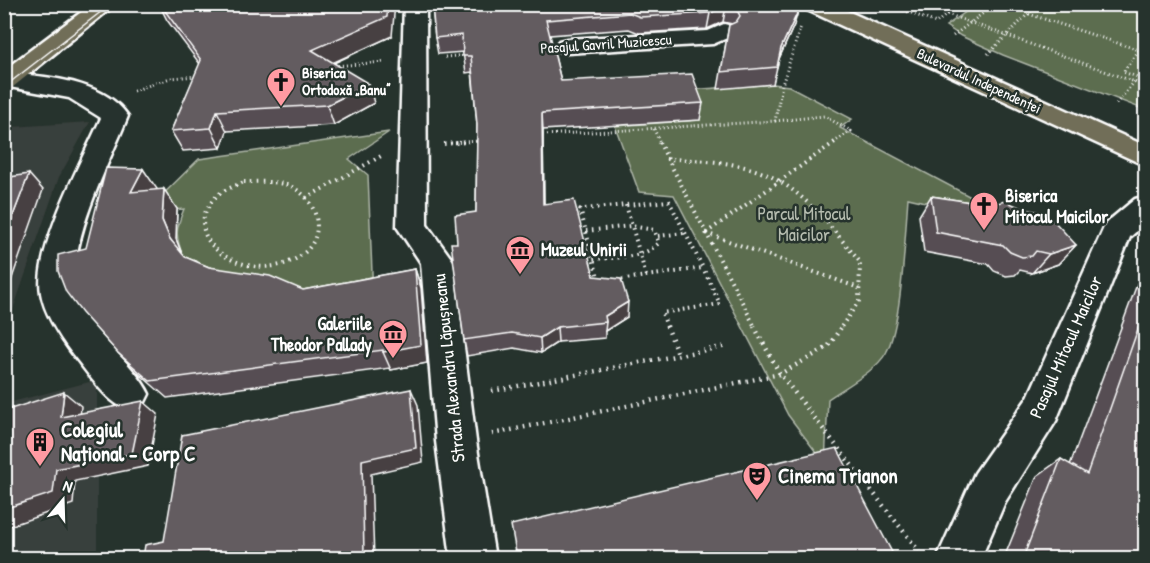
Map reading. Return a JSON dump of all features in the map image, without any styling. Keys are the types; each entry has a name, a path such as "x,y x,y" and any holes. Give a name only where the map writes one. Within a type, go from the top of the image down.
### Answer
{"main road":[{"path":"8,77 106,4"},
{"name":"Bulevardul Independenței","path":"813,4 1146,157"}],"street":[{"name":"Strada Alexandru Lăpușneanu","path":"415,4 412,227 437,261 456,441 473,558"},
{"name":"Pasajul Gavril Muzicescu","path":"567,46 713,37 724,31"},
{"path":"8,77 58,85 100,102 115,116 70,224 60,254 57,293 99,362 130,394"},
{"name":"Pasajul Mitocul Maicilor","path":"959,558 990,488 1042,410 1117,231 1146,206"}],"path":[{"path":"889,4 936,23 960,4"},
{"path":"953,36 995,4"},
{"path":"988,54 1038,4"},
{"path":"1140,4 1146,9"},
{"path":"947,14 1146,86"},
{"path":"1029,14 1138,50"},
{"path":"775,121 782,85 801,26"},
{"path":"1146,41 1123,72 1146,80"},
{"path":"333,66 473,55"},
{"path":"142,89 170,78 205,76"},
{"path":"1116,104 1138,77"},
{"path":"543,135 824,116 852,131 706,233"},
{"path":"654,129 666,159 780,374 924,558"},
{"path":"456,441 780,374 828,348 859,301 860,262 823,218 781,182 748,169 712,160 666,159"},
{"path":"306,198 359,168"},
{"path":"244,182 269,182 294,188 306,198 315,209 318,222 317,237 305,254 291,262 270,268 226,260 212,248 204,231 203,219 208,206 226,188 244,182"},
{"path":"569,210 669,201 720,304 662,313 678,355"},
{"path":"626,205 646,276"},
{"path":"580,209 600,282"},
{"path":"586,231 633,226 654,230 658,236 659,243 653,250 640,255 592,259"},
{"path":"658,236 685,233"},
{"path":"706,233 859,288"},
{"path":"612,280 703,268"},
{"path":"492,391 727,346"}],"shaded area":[{"path":"90,122 59,177 5,333 5,131 11,127"},
{"path":"97,380 97,558 5,558 4,404"}],"green space":[{"path":"977,4 1145,5 1145,110 1003,55 961,36 946,26"},
{"name":"Parcul Mitocul Maicilor","path":"773,84 789,86 852,119 840,128 1022,224 908,198 902,278 891,340 886,353 875,366 828,399 825,464 788,415 674,195 639,192 615,126 700,120 689,90"},
{"path":"389,132 349,159 368,175 373,297 290,313 184,259 177,233 184,209 145,212 199,159"}],"building":[{"path":"160,4 337,4 342,8 342,4 388,4 387,17 312,50 369,84 327,105 217,111 211,128 171,131 201,60"},
{"path":"432,4 788,4 799,9 781,48 777,67 721,72 729,25 736,22 740,16 736,8 726,6 710,13 640,17 630,13 546,20 561,81 692,74 703,103 542,113 543,204 574,200 594,276 621,279 628,302 605,316 606,322 557,327 540,338 512,333 464,340 451,243 457,243 455,215 476,212 477,125 471,56 463,56 462,35 435,38"},
{"path":"106,168 143,169 131,192 164,189 162,220 170,239 185,257 209,267 270,276 303,290 415,269 421,345 383,352 383,350 150,381 118,353 82,313 66,292 58,271 58,255 86,248"},
{"path":"29,174 4,239 4,178"},
{"path":"931,196 990,205 1005,201 1024,209 1040,212 1054,221 1076,245 1049,254 1036,251 1032,256 1022,257 1010,252 1003,245 936,232"},
{"path":"1146,306 1146,558 1023,558 1061,459 1087,474"},
{"path":"411,389 416,448 362,460 364,554 342,558 143,558 145,545 164,541 182,435"},
{"path":"64,392 61,417 143,401 132,454 56,469 53,493 4,509 4,411"},
{"name":"Cinema Trianon","path":"837,448 895,558 517,558 511,525"}],"tram line":[{"path":"4,87 111,4"}],"place":[{"name":"Biserica Ortodoxă „Banu”","path":"281,108"},
{"name":"Biserica Mitocul Maicilor","path":"984,232"},
{"name":"Muzeul Unirii","path":"520,276"},
{"name":"Galeriile Theodor Pallady","path":"393,360"},
{"name":"Colegiul Național - Corp C","path":"40,468"},
{"name":"Cinema Trianon","path":"757,502"}]}
